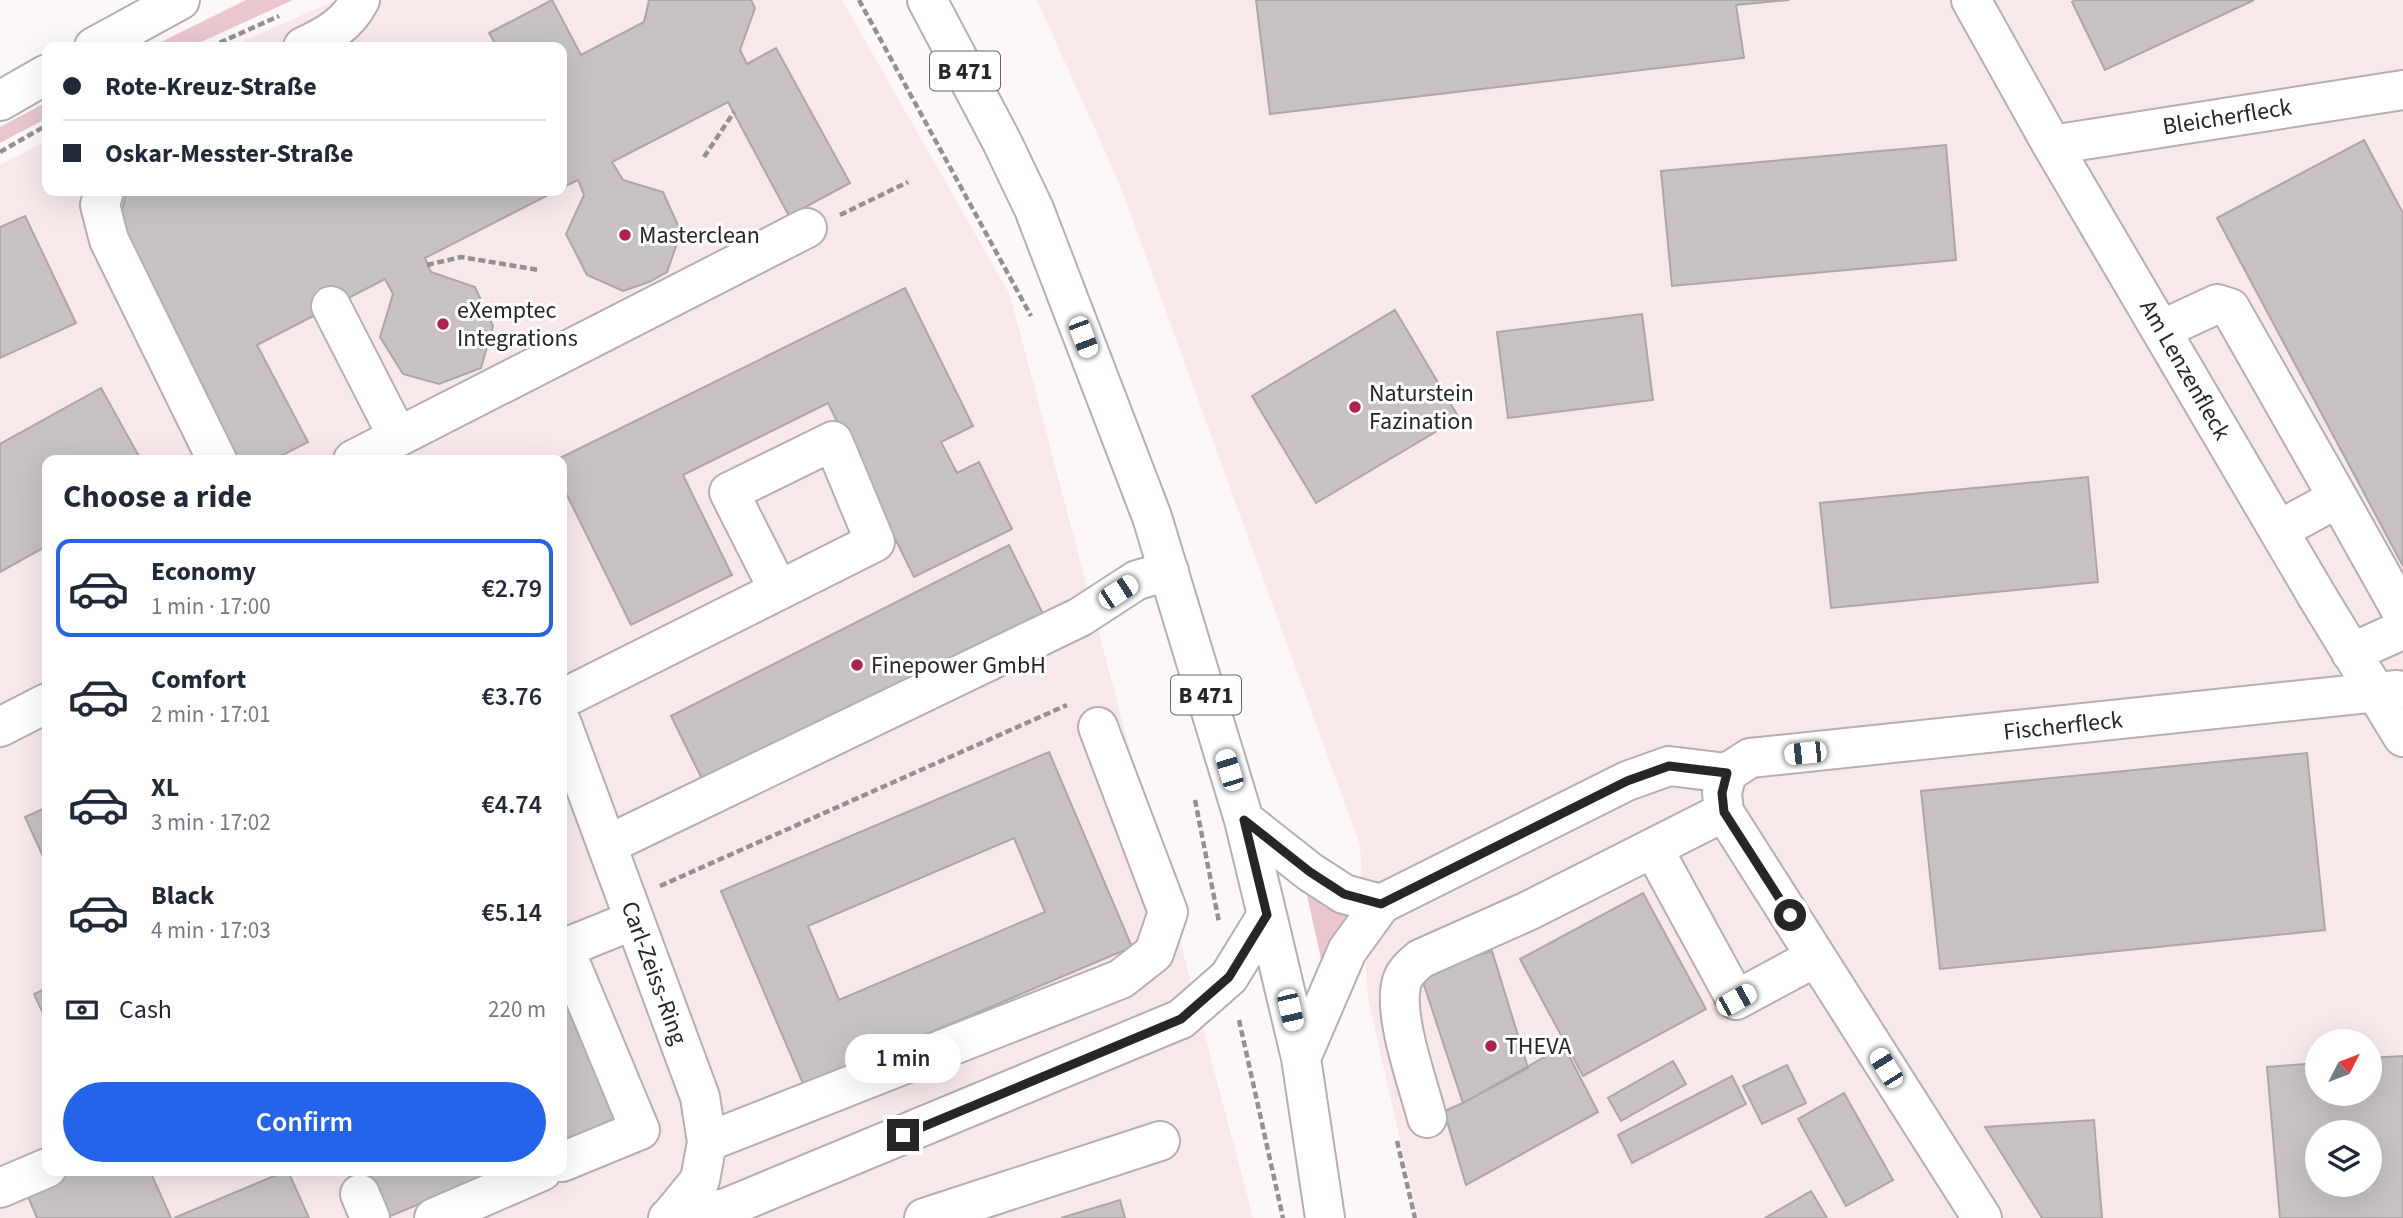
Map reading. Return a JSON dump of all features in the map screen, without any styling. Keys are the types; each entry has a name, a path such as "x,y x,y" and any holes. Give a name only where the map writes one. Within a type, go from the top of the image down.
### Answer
{"main road":[{"path":"103,42 180,0"},
{"path":"313,42 336,31 353,13 360,0"},
{"name":"B 471","path":"927,0 1034,209 1152,517 1244,820 1301,1058 1325,1218"},
{"name":"Am Lenzenfleck","path":"1971,0 2052,145 2351,653 2389,691 2403,737"},
{"path":"0,101 42,77"},
{"name":"Bleicherfleck","path":"2052,145 2403,90"},
{"path":"103,196 100,205 109,240 215,455"},
{"path":"363,455 807,228"},
{"path":"2161,330 2217,304 2230,308 2403,615 2401,627 2393,635 2351,653"},
{"path":"331,306 398,437"},
{"path":"2278,530 2338,498"},
{"path":"607,845 1080,617 1137,580 1169,571"},
{"path":"567,696 778,589"},
{"name":"Fischerfleck","path":"1727,773 1750,758 2389,691"},
{"path":"0,727 42,706"},
{"path":"707,1142 1121,979 1154,953 1168,912 1098,727"},
{"name":"Carl-Zeiss-Ring","path":"567,737 700,1097 707,1142 700,1180 668,1218"},
{"path":"1301,1058 1347,951 1381,904 1627,781 1669,766 1727,773 1722,793 1724,812 1982,1218"},
{"path":"1427,1118 1401,1017 1401,984 1407,971 1420,959 1528,911 1724,812"},
{"path":"1244,820 1310,872 1344,894 1381,904"},
{"path":"1653,848 1736,1000 1816,957"},
{"path":"567,947 631,910"},
{"path":"668,1218 726,1208 1181,1019 1229,977 1267,915"},
{"path":"567,958 640,1130 567,1160"},
{"path":"924,1218 1160,1141"},
{"path":"0,1188 42,1170"},
{"path":"433,1218 530,1176"}],"path":[{"path":"221,42 290,10"},
{"path":"704,156 734,112"},
{"path":"0,152 42,128"},
{"path":"807,228 837,217 908,181"},
{"path":"428,265 461,257 539,270"},
{"path":"631,910 1066,704 1098,727"}],"shaded area":[{"path":"246,0 293,0 201,42 161,42"},
{"path":"336,0 842,0 1010,295 1253,1218 0,1218 0,165 42,144 42,196 567,196 567,42 241,42"},
{"path":"1037,0 2403,0 2403,1218 1418,1218 1368,999 1360,845 1120,185"},
{"path":"42,105 42,121 0,143 0,127"},
{"path":"1307,895 1325,907 1352,916 1325,977"}],"building":[{"path":"552,0 581,55 644,22 649,0 751,0 755,8 740,50 747,64 776,48 850,183 789,216 728,102 612,162 623,180 663,192 681,232 667,272 623,291 587,275 566,234 584,195 578,180 567,186 567,42 494,42 489,33"},
{"path":"1256,0 1789,0 1736,5 1744,58 1270,114"},
{"path":"2254,0 2105,70 2072,2"},
{"path":"2364,140 2403,213 2403,566 2217,218"},
{"path":"1946,145 1956,260 1672,286 1661,171"},
{"path":"126,196 546,196 425,258 431,272 475,287 493,326 481,368 439,384 403,374 380,337 393,294 385,279 257,345 308,442 283,455 232,455 119,222"},
{"path":"25,216 76,323 0,358 0,227"},
{"path":"905,288 973,426 941,442 957,473 979,462 1012,529 914,577 828,403 683,475 732,575 631,625 567,495 566,455"},
{"name":"Naturstein Fazination","path":"1395,310 1459,418 1316,503 1252,396"},
{"path":"1642,314 1653,400 1508,418 1497,332"},
{"path":"101,388 138,455 42,455 42,549 0,572 0,444"},
{"path":"2088,477 2098,582 1831,608 1820,503"},
{"name":"Finepower GmbH","path":"1009,545 1043,614 705,785 671,716"},
{"path":"1049,752 1132,947 804,1086 721,891","holes":["1014,838 1045,912 839,1000 808,926"]},
{"path":"2307,753 2325,930 1940,969 1921,791"},
{"path":"42,809 42,854 25,817"},
{"path":"1643,893 1706,1009 1583,1076 1520,959"},
{"path":"1492,951 1528,1068 1463,1103 1420,973"},
{"path":"42,990 42,1011 34,994"},
{"path":"567,1000 618,1121 567,1143"},
{"path":"1564,1046 1598,1112 1466,1185 1444,1111"},
{"path":"2403,1056 2403,1218 2280,1218 2267,1067 2305,1064 2305,1106 2382,1106 2382,1057"},
{"path":"1673,1061 1686,1084 1621,1121 1608,1098"},
{"path":"1787,1065 1806,1103 1762,1124 1743,1086"},
{"path":"1732,1076 1746,1104 1632,1163 1618,1135"},
{"path":"1844,1093 1893,1180 1846,1206 1798,1119"},
{"path":"2094,1120 2102,1218 2042,1218 1985,1127"},
{"path":"51,1176 152,1176 171,1218 37,1218 24,1187"},
{"path":"274,1176 290,1176 309,1218 174,1218"},
{"path":"371,1176 487,1176 388,1217"},
{"path":"1811,1191 1827,1218 1765,1218"},
{"path":"1120,1200 1125,1218 1061,1218"}],"place":[{"name":"Masterclean","path":"625,235"},
{"name":"eXemptec Integrations","path":"443,324"},
{"name":"Naturstein Fazination","path":"1355,407"},
{"name":"Finepower GmbH","path":"857,665"},
{"name":"THEVA","path":"1491,1046"}],"route":[{"path":"903,1135 1181,1019 1229,977 1267,915 1244,820 1310,872 1344,894 1381,904 1627,781 1669,766 1727,773 1722,793 1724,812 1790,915"}]}
